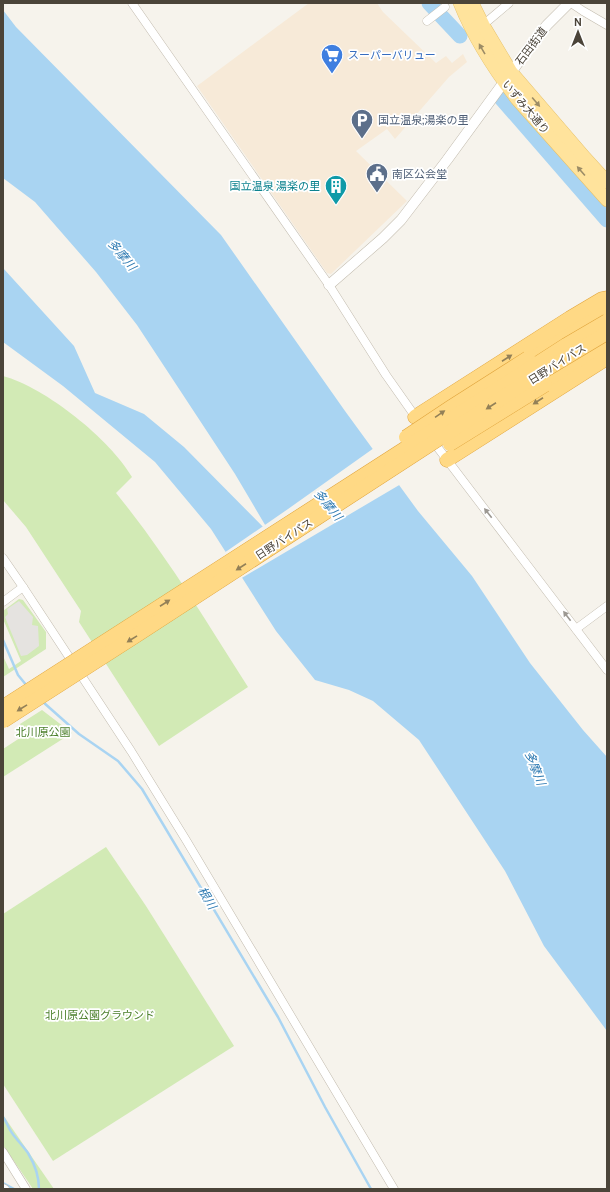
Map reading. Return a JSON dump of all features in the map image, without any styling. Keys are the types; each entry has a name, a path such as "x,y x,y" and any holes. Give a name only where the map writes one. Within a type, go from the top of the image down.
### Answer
{"highway":[{"path":"415,417 570,318 602,299 607,298"},
{"path":"310,516 370,462 451,407 607,309"},
{"name":"日野バイパス","path":"3,721 137,635 310,516 566,345 607,321"},
{"name":"日野バイパス","path":"3,707 310,516 428,447 537,375 607,333"},
{"path":"310,516 385,483 426,459 607,345"},
{"path":"447,460 607,358"}],"main road":[{"name":"いずみ大通り","path":"460,3 482,49 607,182"},
{"name":"いずみ大通り","path":"472,3 507,77 522,104 607,200"}],"street":[{"path":"132,3 329,285 415,417 607,670"},
{"path":"429,19 443,6 456,3"},
{"path":"483,26 509,3"},
{"path":"567,4 607,24"},
{"name":"石田街道","path":"329,285 397,224 447,160 544,28 567,4"},
{"path":"3,558 130,751 190,847 394,1189"},
{"path":"3,602 23,587"},
{"path":"576,629 607,606"},
{"path":"3,1152 26,1189"}],"shaded area":[{"path":"309,3 377,3 383,12 436,63 446,56 452,63 463,54 467,62 449,77 395,139 387,129 356,151 407,201 331,274 327,273 197,86"},
{"path":"19,601 33,617 32,625 38,626 39,646 27,655 21,656 5,617 8,614 7,609"}],"green space":[{"path":"3,376 38,391 57,403 93,432 122,462 132,477 116,493 168,563 248,687 159,746 79,622 81,611 26,527 3,500"},
{"path":"19,599 23,600 46,632 46,649 3,677 3,656 9,669 21,661 3,619 3,611"},
{"name":"北川原公園","path":"42,710 72,733 3,777 3,749 26,734 20,724"},
{"name":"北川原公園グラウンド","path":"106,847 146,906 234,1046 53,1161 3,1084 3,914"},
{"path":"3,1115 54,1189 33,1189 3,1145"}],"water":[{"name":"多摩川","path":"3,10 16,27 221,235 345,411 418,511 472,576 530,663 583,730 607,757 607,1031 544,946 505,871 419,740 373,701 349,690 315,680 276,631 211,529 155,462 63,386 3,342 3,268 74,346 95,393 144,414 184,447 271,535 235,474 137,325 96,272 35,202 3,178"}],"pier":[{"path":"374,448 401,484 240,579 224,553"}],"waterway":[{"path":"429,3 460,36"},
{"path":"500,97 607,220"},
{"name":"根川","path":"3,640 18,675 27,686"},
{"name":"根川","path":"43,702 79,734 118,761 142,789 278,1017 325,1107 371,1189"},
{"path":"3,1117 11,1131 30,1157 37,1175 39,1189"},
{"path":"3,1183 14,1189"}],"place":[{"name":"スーパーバリュー","path":"332,74"},
{"name":"国立温泉;湯楽の里","path":"362,140"},
{"name":"南区公会堂","path":"377,194"},
{"name":"国立温泉 湯楽の里","path":"336,206"}]}
